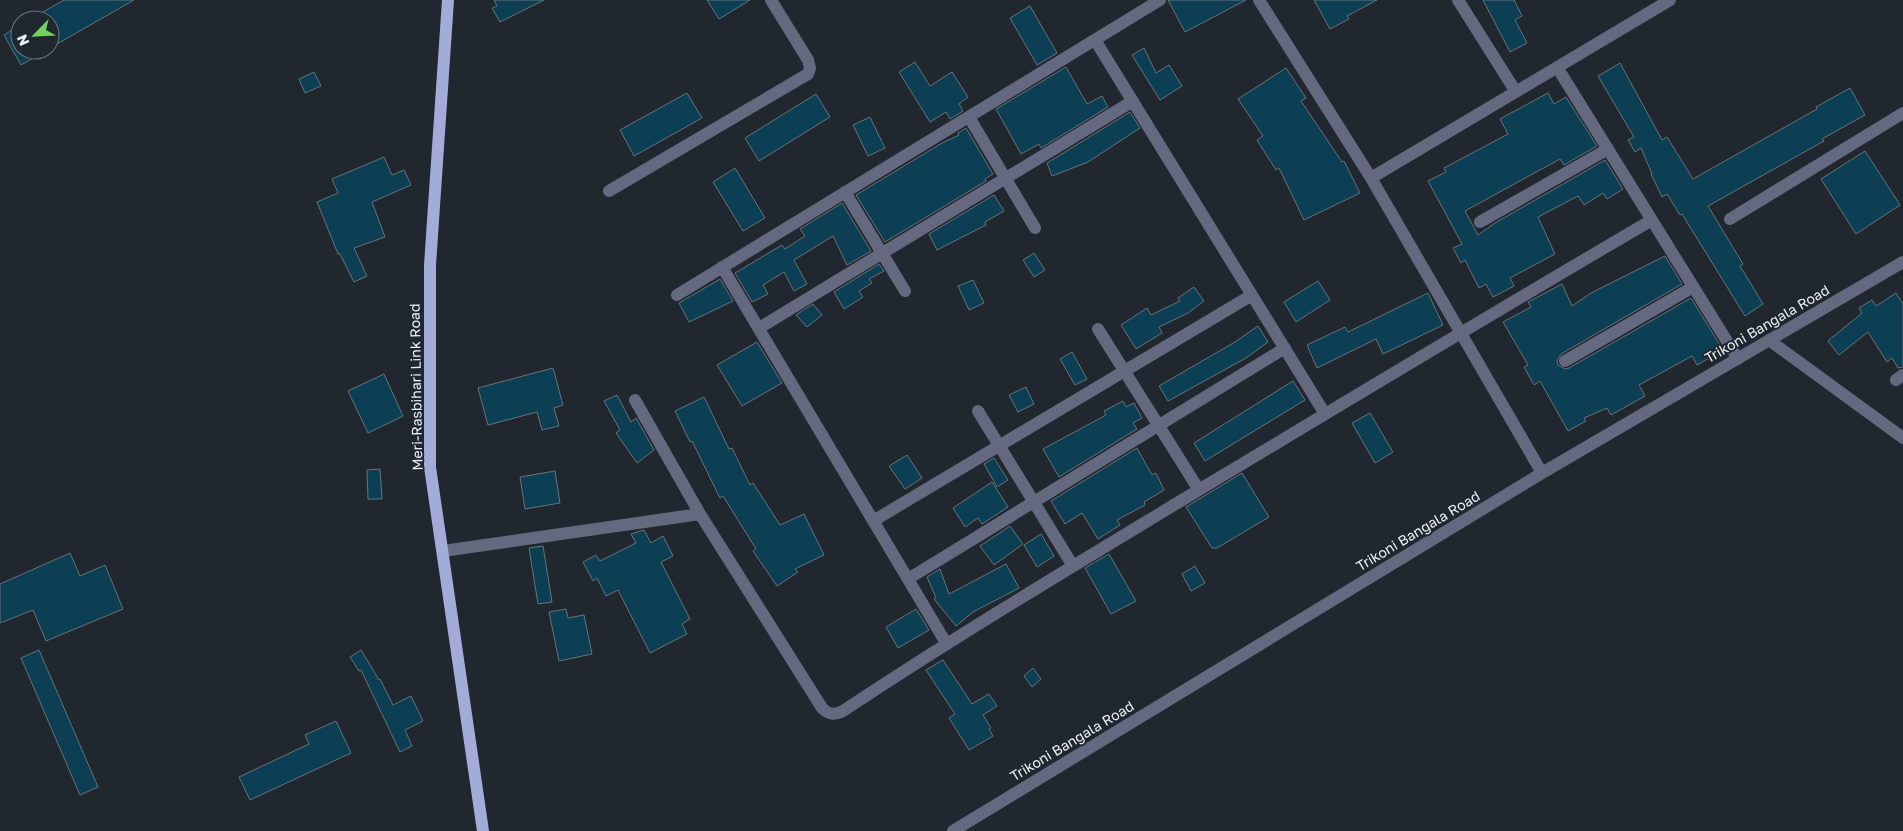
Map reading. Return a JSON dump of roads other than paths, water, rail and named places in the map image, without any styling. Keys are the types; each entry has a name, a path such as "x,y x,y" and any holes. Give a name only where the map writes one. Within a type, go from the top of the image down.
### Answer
{"main road":[{"name":"Meri-Rasbihari Link Road","path":"448,0 430,265 430,467 483,831"}],"street":[{"path":"609,191 808,74 810,68 808,60 771,0"},
{"path":"677,295 1160,0"},
{"path":"1259,0 1371,178 1542,473"},
{"path":"1458,0 1516,92"},
{"path":"1371,178 1670,0"},
{"path":"1095,40 1325,414"},
{"path":"1557,67 1738,359"},
{"path":"759,328 1133,101"},
{"path":"1730,220 1903,114"},
{"path":"968,117 1035,228"},
{"path":"1480,222 1608,148"},
{"path":"845,192 905,291"},
{"path":"635,400 700,514 822,708 828,713 833,714 843,710 946,643 1325,414 1652,220"},
{"name":"Trikoni Bangala Road","path":"953,831 1542,473 1903,262"},
{"path":"722,267 946,643"},
{"path":"1565,361 1693,286"},
{"path":"873,521 1252,295"},
{"path":"1098,330 1199,490"},
{"path":"1769,340 1903,438"},
{"path":"908,580 1285,348"},
{"path":"978,411 1073,566"},
{"path":"443,551 700,514"}]}
